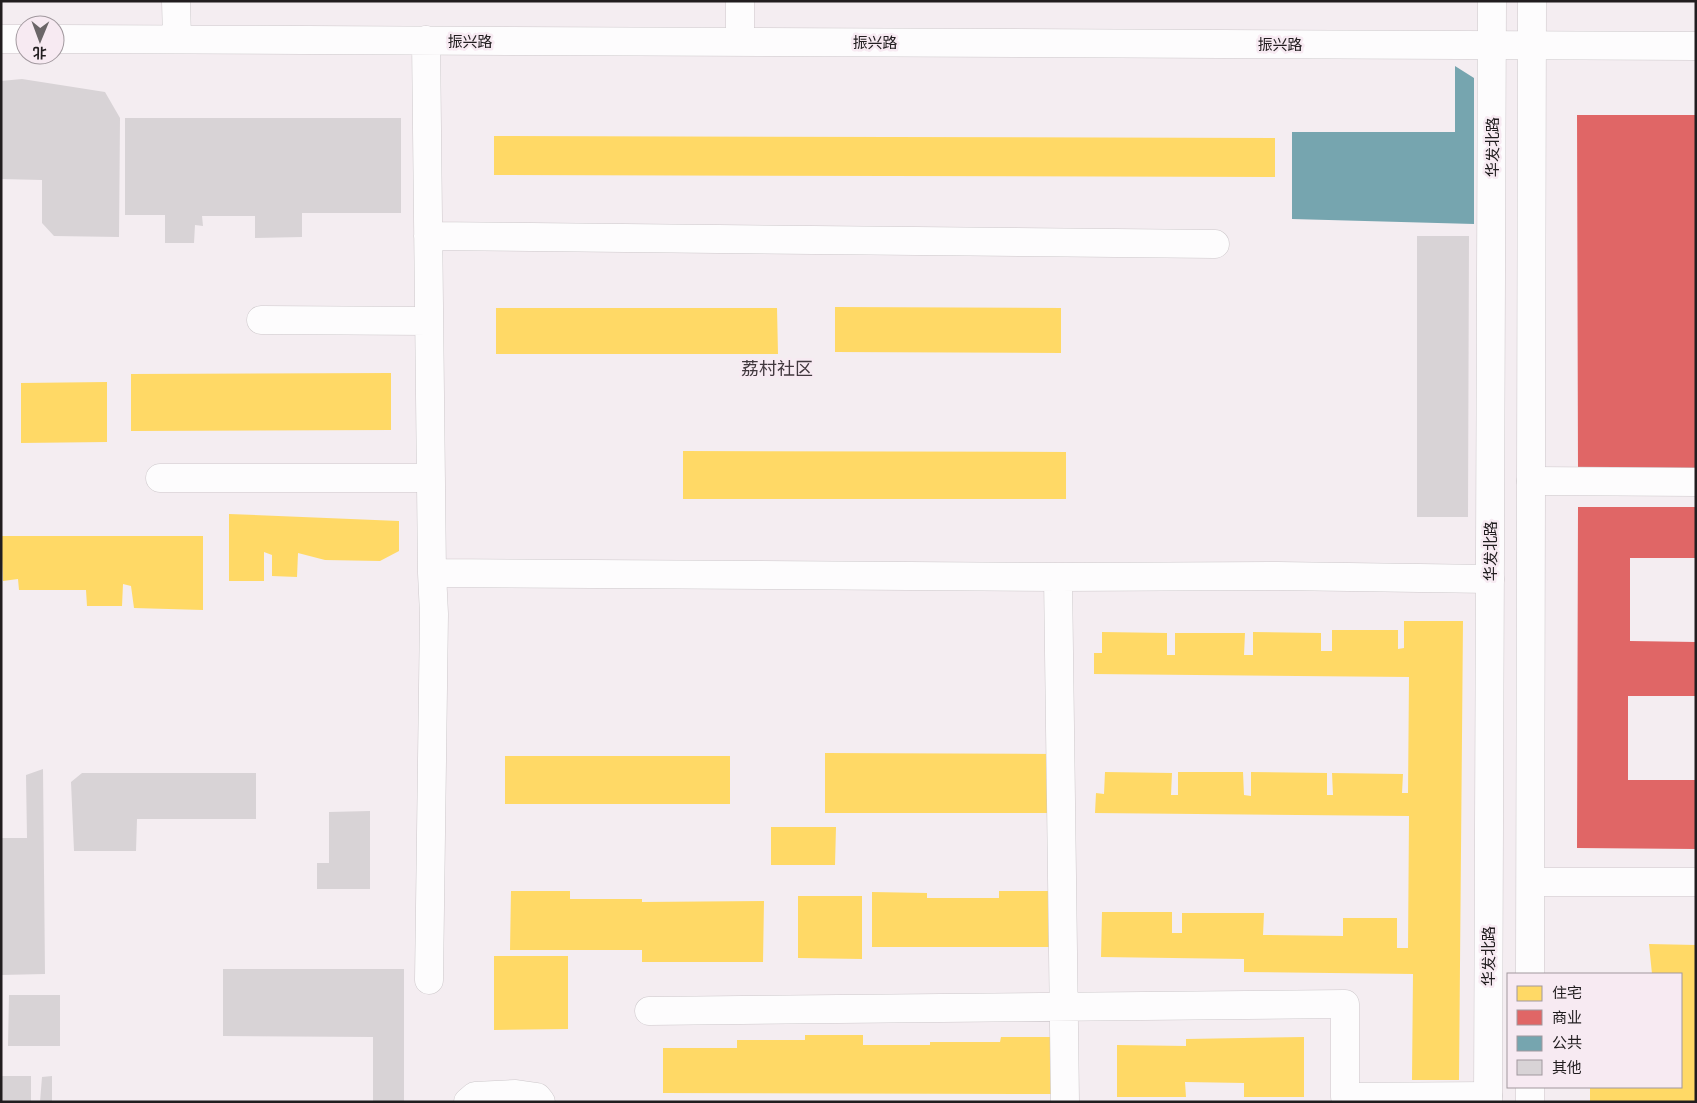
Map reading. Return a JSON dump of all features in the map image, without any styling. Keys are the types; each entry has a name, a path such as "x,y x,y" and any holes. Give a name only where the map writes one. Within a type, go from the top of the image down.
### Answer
{"street":[{"path":"176,1 177,39"},
{"path":"740,1 740,42"},
{"name":"华发北路","path":"1488,1099 1492,1"},
{"path":"1530,973 1532,1"},
{"path":"1,38 15,39"},
{"name":"振兴路","path":"65,39 1696,46"},
{"path":"426,40 434,614 429,980"},
{"path":"428,236 1215,244"},
{"path":"261,320 429,321"},
{"path":"160,478 431,478"},
{"path":"1531,481 1696,482"},
{"path":"432,573 1058,577 1278,576 1490,579"},
{"path":"1058,577 1065,1102"},
{"path":"1531,882 1696,882"},
{"path":"649,1010 1345,1004 1345,1097 1488,1099"},
{"path":"1530,1088 1530,1102"},
{"path":"468,1102 475,1096 516,1094 537,1098 541,1102"}],"building: 住宅":[{"path":"494,136 1275,138 1275,177 494,175"},
{"path":"835,307 1061,308 1061,353 835,352"},
{"path":"496,308 777,308 778,354 496,354"},
{"path":"391,373 391,430 131,431 131,374"},
{"path":"107,382 107,442 21,443 21,383"},
{"path":"683,451 1066,452 1066,499 683,499"},
{"path":"229,514 399,521 399,551 380,561 325,560 298,553 297,577 272,576 272,555 264,552 264,581 229,581"},
{"path":"1,536 203,536 203,610 134,608 131,586 123,584 122,606 87,606 86,590 19,590 18,579 3,581"},
{"path":"1404,621 1463,621 1459,1080 1412,1080 1413,974 1244,972 1244,959 1101,957 1102,912 1172,912 1172,933 1182,933 1182,913 1264,913 1263,935 1343,936 1343,918 1397,918 1397,948 1408,948 1409,816 1095,813 1096,793 1104,794 1105,772 1172,773 1171,795 1178,795 1178,772 1243,772 1244,795 1251,796 1251,772 1327,773 1327,795 1333,795 1332,773 1403,774 1402,793 1408,793 1409,677 1094,674 1094,653 1102,653 1102,632 1167,633 1167,655 1175,655 1175,633 1245,633 1244,655 1253,655 1253,632 1321,633 1321,651 1332,651 1332,630 1398,630 1398,649 1404,648"},
{"path":"825,753 1054,754 1054,813 825,813"},
{"path":"505,756 730,756 730,804 505,804"},
{"path":"771,827 836,827 835,865 771,865"},
{"path":"511,891 570,891 570,899 642,899 642,902 764,901 763,962 642,962 642,950 510,950"},
{"path":"999,891 1056,891 1055,947 872,947 872,892 927,893 927,898 999,898"},
{"path":"798,896 862,896 862,959 798,958"},
{"path":"1649,944 1696,945 1696,1102 1590,1102 1590,1088 1682,1088 1682,973 1652,973"},
{"path":"494,956 568,956 568,1029 494,1030"},
{"path":"805,1035 863,1035 863,1045 930,1045 930,1042 1000,1042 1001,1037 1057,1037 1057,1094 663,1093 663,1048 737,1048 737,1040 805,1040"},
{"path":"1304,1037 1304,1097 1244,1097 1244,1083 1185,1082 1186,1097 1117,1097 1117,1045 1186,1046 1186,1039"}],"building: 商业":[{"path":"1577,115 1696,115 1696,474 1578,472"},
{"path":"1578,507 1696,507 1696,558 1630,558 1630,641 1696,642 1696,696 1628,696 1628,780 1696,780 1696,849 1577,848"}],"building: 公共":[{"path":"1455,66 1474,78 1474,224 1292,219 1292,132 1455,132"}],"building: 其他":[{"path":"22,79 105,92 120,118 119,237 54,236 42,223 42,180 1,179 1,81"},
{"path":"125,118 401,118 401,213 302,213 302,237 255,238 255,216 202,216 203,226 195,225 194,243 165,243 165,215 125,215"},
{"path":"1417,236 1469,236 1468,517 1417,517"},
{"path":"43,769 45,974 1,975 1,838 27,838 26,775"},
{"path":"82,773 256,773 256,819 137,819 136,851 74,851 71,782"},
{"path":"370,811 370,889 317,889 317,863 329,863 329,812"},
{"path":"223,969 404,969 404,1102 373,1102 373,1037 223,1036"},
{"path":"9,995 60,995 60,1046 8,1046"},
{"path":"1,1076 31,1076 31,1102 1,1102"},
{"path":"52,1076 52,1102 40,1102 42,1077"}],"district":[{"name":"荔村社区","path":"777,368"}]}
